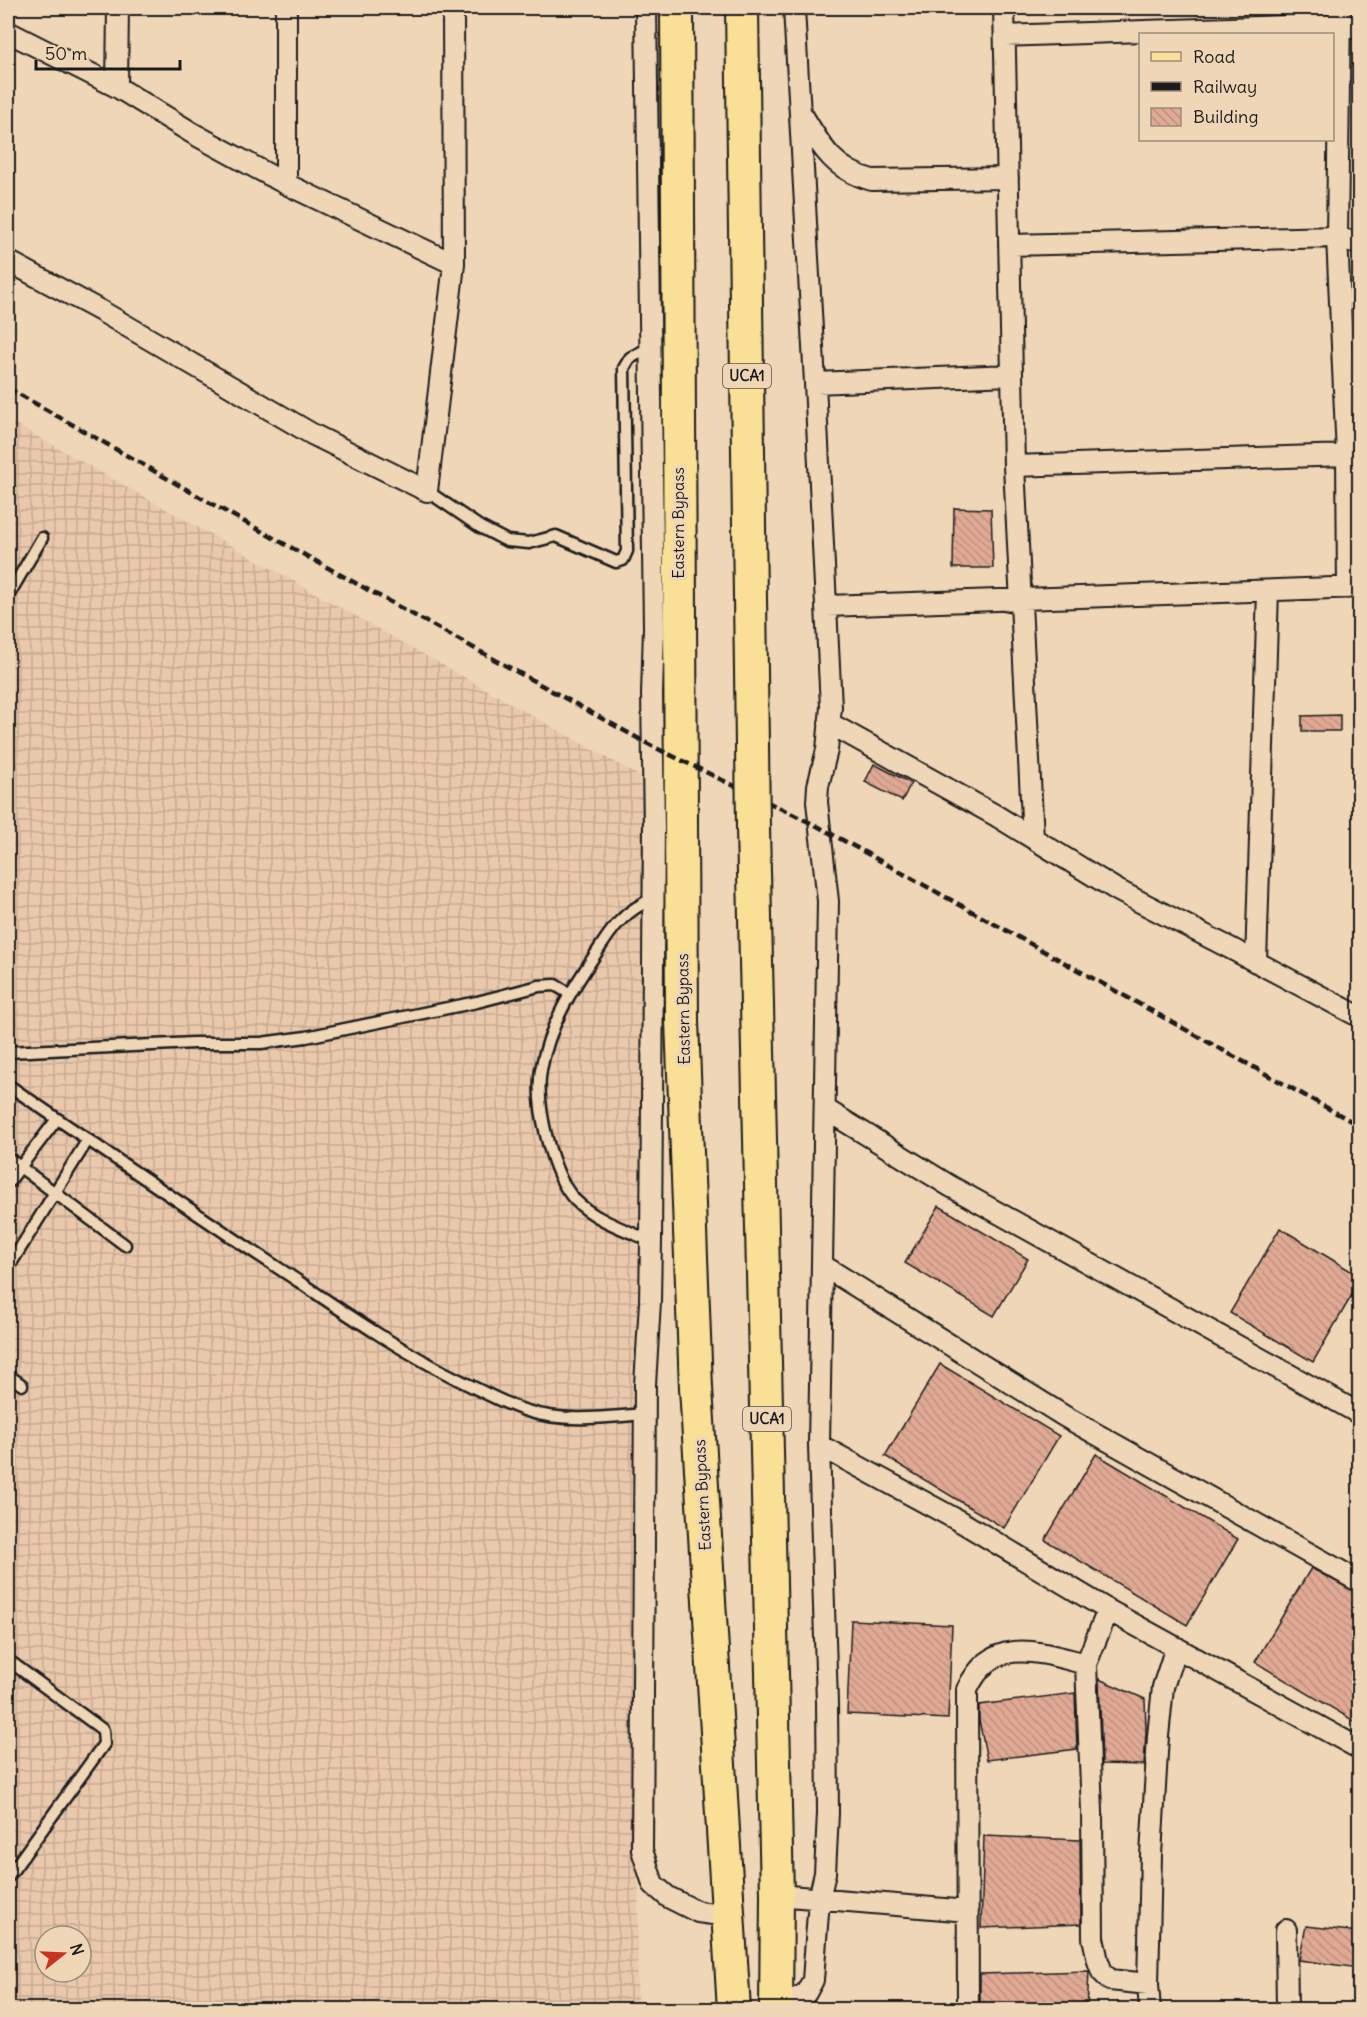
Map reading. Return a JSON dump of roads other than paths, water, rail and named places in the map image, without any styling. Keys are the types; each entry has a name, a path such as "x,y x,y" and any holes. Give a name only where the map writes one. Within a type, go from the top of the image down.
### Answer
{"main road":[{"name":"Eastern Bypass","path":"677,8 682,1021 697,1400 733,2007"},
{"name":"UCA1","path":"742,8 753,828 777,1895 776,1962 782,2007"}],"street":[{"path":"117,87 118,8"},
{"path":"286,8 286,184"},
{"path":"8,261 101,311 312,434 427,491 454,264 453,8"},
{"path":"646,8 654,628 652,694 654,828 651,1241 645,1414 642,1850 653,1884 668,1897 698,1912 728,1916"},
{"path":"782,2007 806,1993 813,1980 819,1899 825,1874 828,1813 819,1445 828,901 817,802 831,707 794,8"},
{"path":"1004,8 1014,466 1033,838"},
{"path":"827,606 1354,588 1337,237 1347,20 1005,36"},
{"path":"8,32 117,87 194,134 286,184 454,264"},
{"path":"800,112 818,143 833,160 858,177 872,180 1008,178"},
{"path":"1009,245 1337,237 1359,244"},
{"path":"815,383 1011,375"},
{"path":"1014,466 1347,455"},
{"path":"1256,962 1268,591"},
{"path":"829,723 995,815 1117,890 1359,1017"},
{"path":"825,1109 950,1186 1359,1414"},
{"path":"822,1265 1064,1416 1359,1582"},
{"path":"819,1445 963,1523 1108,1610 1359,1749"},
{"path":"1108,1610 1086,1664 1092,1811 1093,1938 1102,1972 1110,1980 1149,1984"},
{"path":"1150,2010 1151,1856 1158,1736 1163,1687 1176,1647"},
{"path":"968,2010 967,1696 974,1676 985,1662 1002,1654 1029,1651 1086,1664"},
{"path":"777,1895 968,1911"},
{"path":"1286,1930 1287,2010"}],"lane":[{"path":"427,491 480,527 507,541 529,543 556,536 616,562 623,561 627,552 624,369 630,358 651,346"},
{"path":"8,596 42,538"},
{"path":"651,1241 598,1217 576,1200 565,1185 555,1163 547,1134 541,1101 541,1071 553,1029 569,993 615,926 637,907 652,899"},
{"path":"8,1052 194,1043 261,1043 306,1037 538,986 555,985 569,993"},
{"path":"8,1085 365,1326 404,1350 495,1398 529,1412 563,1417 593,1418 645,1414"},
{"path":"8,1183 57,1119"},
{"path":"8,1268 87,1140"},
{"path":"8,1158 125,1245"},
{"path":"8,1375 22,1385"},
{"path":"8,1660 103,1730 105,1736 104,1744 8,1877"}],"railway":[{"path":"8,388 221,509 652,746 819,827 1360,1126"}]}
